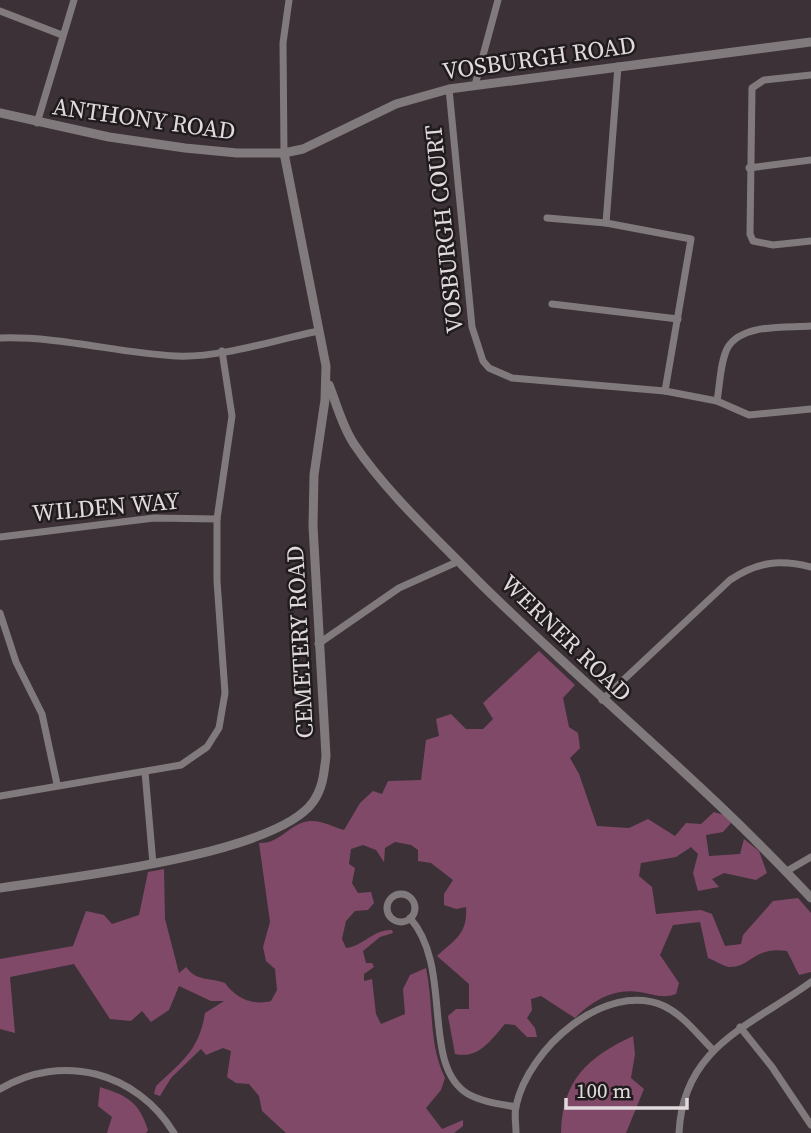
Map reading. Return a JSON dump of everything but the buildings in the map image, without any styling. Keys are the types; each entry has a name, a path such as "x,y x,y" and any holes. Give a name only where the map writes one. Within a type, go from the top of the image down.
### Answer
{"street":[{"path":"37,123 74,0"},
{"path":"284,153 283,54 289,0"},
{"path":"475,85 498,0"},
{"path":"0,11 62,36"},
{"name":"VOSBURGH ROAD","path":"284,153 303,149 396,104 449,89 811,42"},
{"path":"606,223 618,66"},
{"path":"811,75 764,80 752,88 749,168 750,234 753,241 773,246 811,241"},
{"name":"VOSBURGH COURT","path":"449,89 472,327 482,361 498,373 527,382 665,391 717,401 749,415 811,410"},
{"name":"ANTHONY ROAD","path":"0,113 37,123 185,148 237,153 284,153"},
{"name":"CEMETERY ROAD","path":"0,888 153,864 243,842 298,816 313,803 323,782 326,756 314,569 314,475 327,381 284,153"},
{"path":"749,168 811,160"},
{"path":"547,218 606,223 691,239 665,391"},
{"path":"552,304 678,319"},
{"path":"717,401 726,352 736,338 753,331 811,326"},
{"path":"0,338 70,341 176,356 222,351 319,331"},
{"path":"0,796 57,784 181,765 195,757 219,728 224,711 217,581 217,519 232,416 222,351"},
{"name":"WERNER ROAD","path":"327,381 353,442 373,469 459,561 602,700 747,829 811,898"},
{"name":"WILDEN WAY","path":"0,537 154,518 217,519"},
{"path":"318,644 399,588 459,561"},
{"path":"602,700 730,580 748,568 770,561 811,567"},
{"path":"0,613 1,630 42,714 57,784"},
{"path":"145,772 153,864"},
{"path":"787,872 811,857"},
{"path":"410,918 423,935 432,958 442,1050 454,1082 469,1094 516,1107"},
{"path":"679,1133 690,1085 712,1049 740,1027 811,982"},
{"path":"516,1133 516,1107 523,1085 537,1062 560,1037 587,1014 606,1005 626,1000 663,1006 674,1012 712,1049"},
{"path":"740,1027 772,1067 811,1125"},
{"path":"0,1089 42,1071 60,1068 100,1074 147,1099 163,1114 174,1133"}],"shaded area":[{"path":"539,651 575,685 563,698 569,727 578,733 580,748 570,758 579,774 597,826 629,828 648,819 675,836 686,823 701,824 714,812 724,815 731,823 723,832 706,835 709,856 740,854 744,839 759,851 767,873 756,880 724,873 712,879 719,887 698,891 693,873 698,854 691,847 676,857 641,863 639,876 652,887 656,914 701,910 712,914 725,946 741,944 743,935 773,901 798,898 811,913 811,972 799,975 787,951 776,950 729,967 708,958 700,922 673,925 660,955 679,983 676,994 662,996 630,991 612,994 596,1001 575,1018 541,996 531,999 532,1010 527,1018 535,1028 537,1037 527,1037 515,1025 505,1024 477,1051 471,1054 455,1054 448,1016 456,1009 469,1009 469,984 437,956 462,930 466,907 456,909 444,905 444,894 453,880 431,863 418,861 418,850 411,845 395,842 385,848 384,862 376,850 363,845 351,849 349,864 355,868 352,883 358,893 371,892 374,903 368,910 355,911 346,921 342,939 346,948 352,947 380,932 392,930 393,933 380,937 363,951 366,963 372,963 374,967 364,974 364,981 372,979 376,1014 381,1024 405,1014 403,989 410,975 426,968 436,1051 445,1078 441,1090 426,1108 442,1129 463,1120 463,1126 454,1133 286,1133 262,1111 259,1096 249,1084 236,1083 227,1077 231,1051 223,1048 206,1055 201,1049 171,1078 160,1096 154,1094 156,1086 188,1055 198,1037 205,1013 224,1001 211,1001 179,986 169,1010 151,1022 142,1011 131,1021 110,1019 74,964 10,977 15,1033 0,1029 0,959 73,946 86,911 104,915 112,924 139,915 148,872 164,869 165,919 179,973 186,967 194,975 225,983 245,1000 271,1001 277,990 275,969 266,961 263,947 270,922 259,843 273,840 296,825 310,821 344,830 360,803 373,791 382,794 388,781 421,780 426,740 439,736 436,719 451,714 466,729 483,729 493,719 483,703"},
{"path":"633,1036 635,1054 631,1078 644,1089 626,1133 561,1133 566,1098 580,1072 603,1053"},
{"path":"100,1087 125,1097 136,1106 145,1120 148,1130 146,1133 107,1133 112,1117 98,1106"}]}
